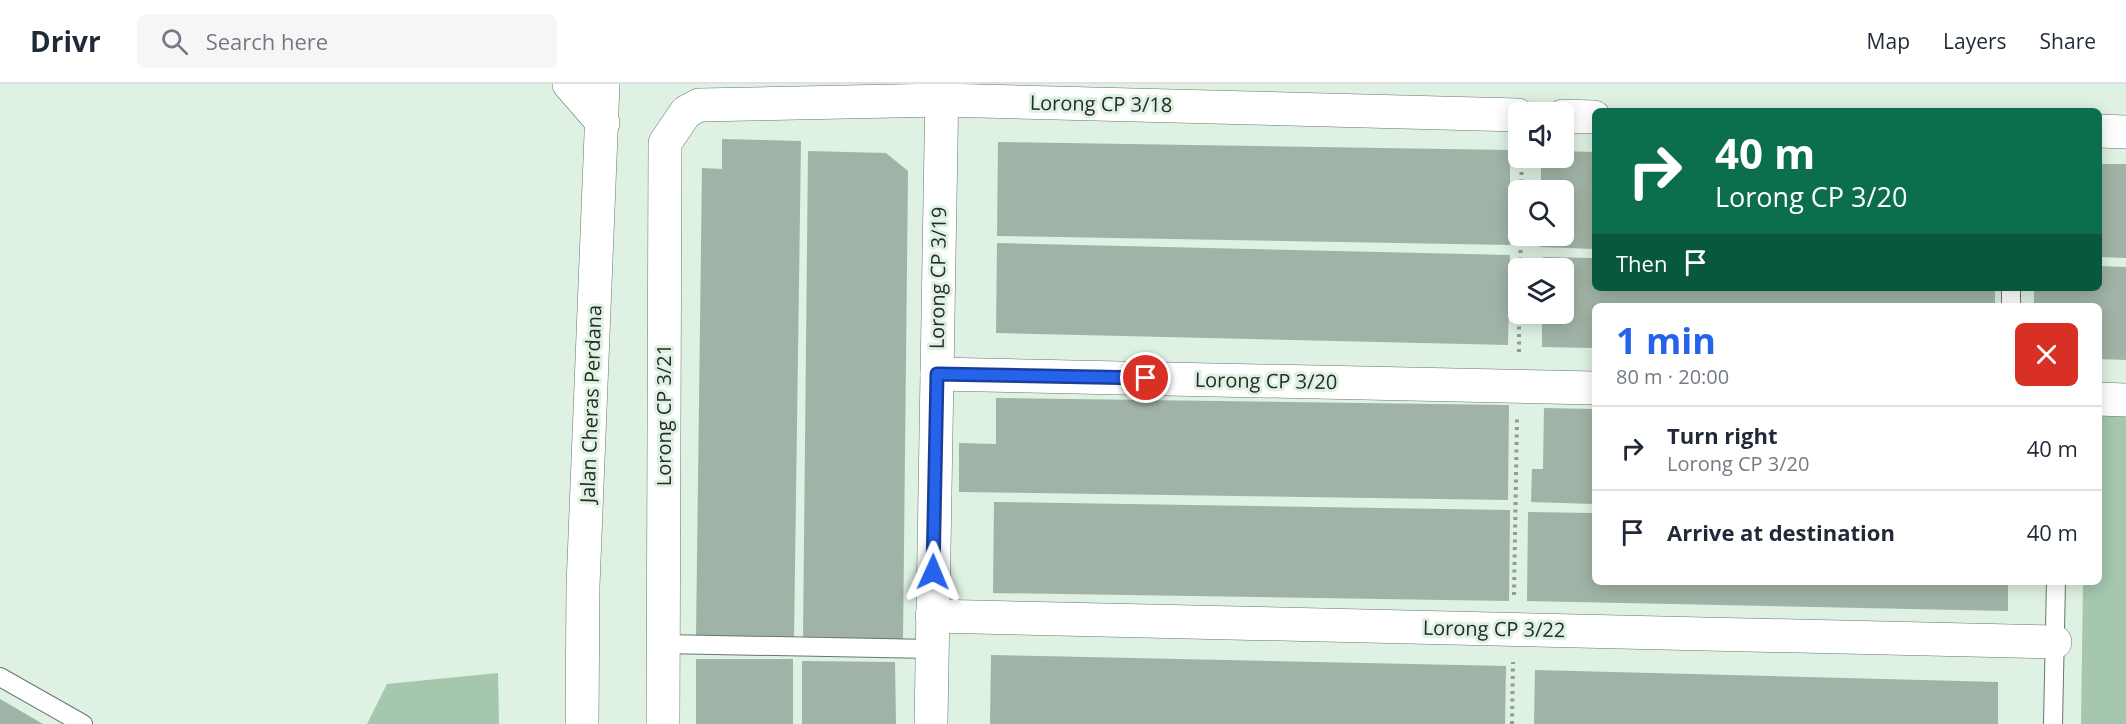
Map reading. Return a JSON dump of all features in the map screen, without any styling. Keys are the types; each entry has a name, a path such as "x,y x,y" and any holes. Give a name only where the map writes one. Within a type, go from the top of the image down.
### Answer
{"street":[{"path":"570,84 603,123"},
{"name":"Jalan Cheras Perdana","path":"582,724 583,586 603,84"},
{"path":"603,123 617,84"},
{"name":"Lorong CP 3/18","path":"686,112 699,105 942,92 1508,115"},
{"name":"Lorong CP 3/19","path":"931,724 942,92"},
{"name":"Lorong CP 3/21","path":"663,724 665,143 686,112"},
{"path":"1574,116 1592,117"},
{"path":"2102,131 2126,132"},
{"name":"Lorong CP 3/20","path":"937,374 1592,388"},
{"path":"2102,399 2126,400"},
{"name":"Lorong CP 3/22","path":"932,616 2055,642"}],"lane":[{"path":"2053,724 2056,585"},
{"path":"663,644 932,649"},
{"path":"0,677 83,724"}],"path":[{"path":"1512,724 1519,324"}],"green space":[{"path":"2102,399 2126,400 2126,724 2081,724 2083,585 2102,585"},
{"path":"498,673 499,724 367,724 387,684"}],"building":[{"path":"722,139 801,141 794,639 696,637 702,168 722,169"},
{"path":"998,142 1508,150 1510,180 1508,180 1508,245 997,236"},
{"path":"808,151 886,153 908,171 903,641 803,639"},
{"path":"1574,151 1592,152 1592,249 1540,247 1574,246 1574,180 1541,180 1541,168 1574,168"},
{"path":"2102,164 2126,164 2126,258 2102,257"},
{"path":"997,243 1510,255 1508,258 1508,345 996,333"},
{"path":"1543,257 1592,258 1592,291 1995,291 1995,303 1592,303 1592,348 1542,347 1542,324 1574,324 1574,258"},
{"path":"2102,266 2126,267 2126,360 2102,359 2102,303 2034,303 2034,291 2102,291"},
{"path":"996,398 1509,405 1508,500 959,492 959,443 996,444"},
{"path":"1544,408 1592,409 1592,504 1531,502 1532,469 1543,469"},
{"path":"994,502 1510,510 1509,601 993,593"},
{"path":"1528,512 1592,513 1592,585 2008,585 2008,611 1527,601"},
{"path":"991,655 1506,666 1505,724 990,724"},
{"path":"696,659 793,659 793,724 696,724"},
{"path":"802,661 895,662 896,724 802,724"},
{"path":"1535,670 1998,682 1998,724 1534,724"},
{"path":"0,699 43,724 0,724"}],"route":[{"path":"933,572 937,374 1146,378"}]}
